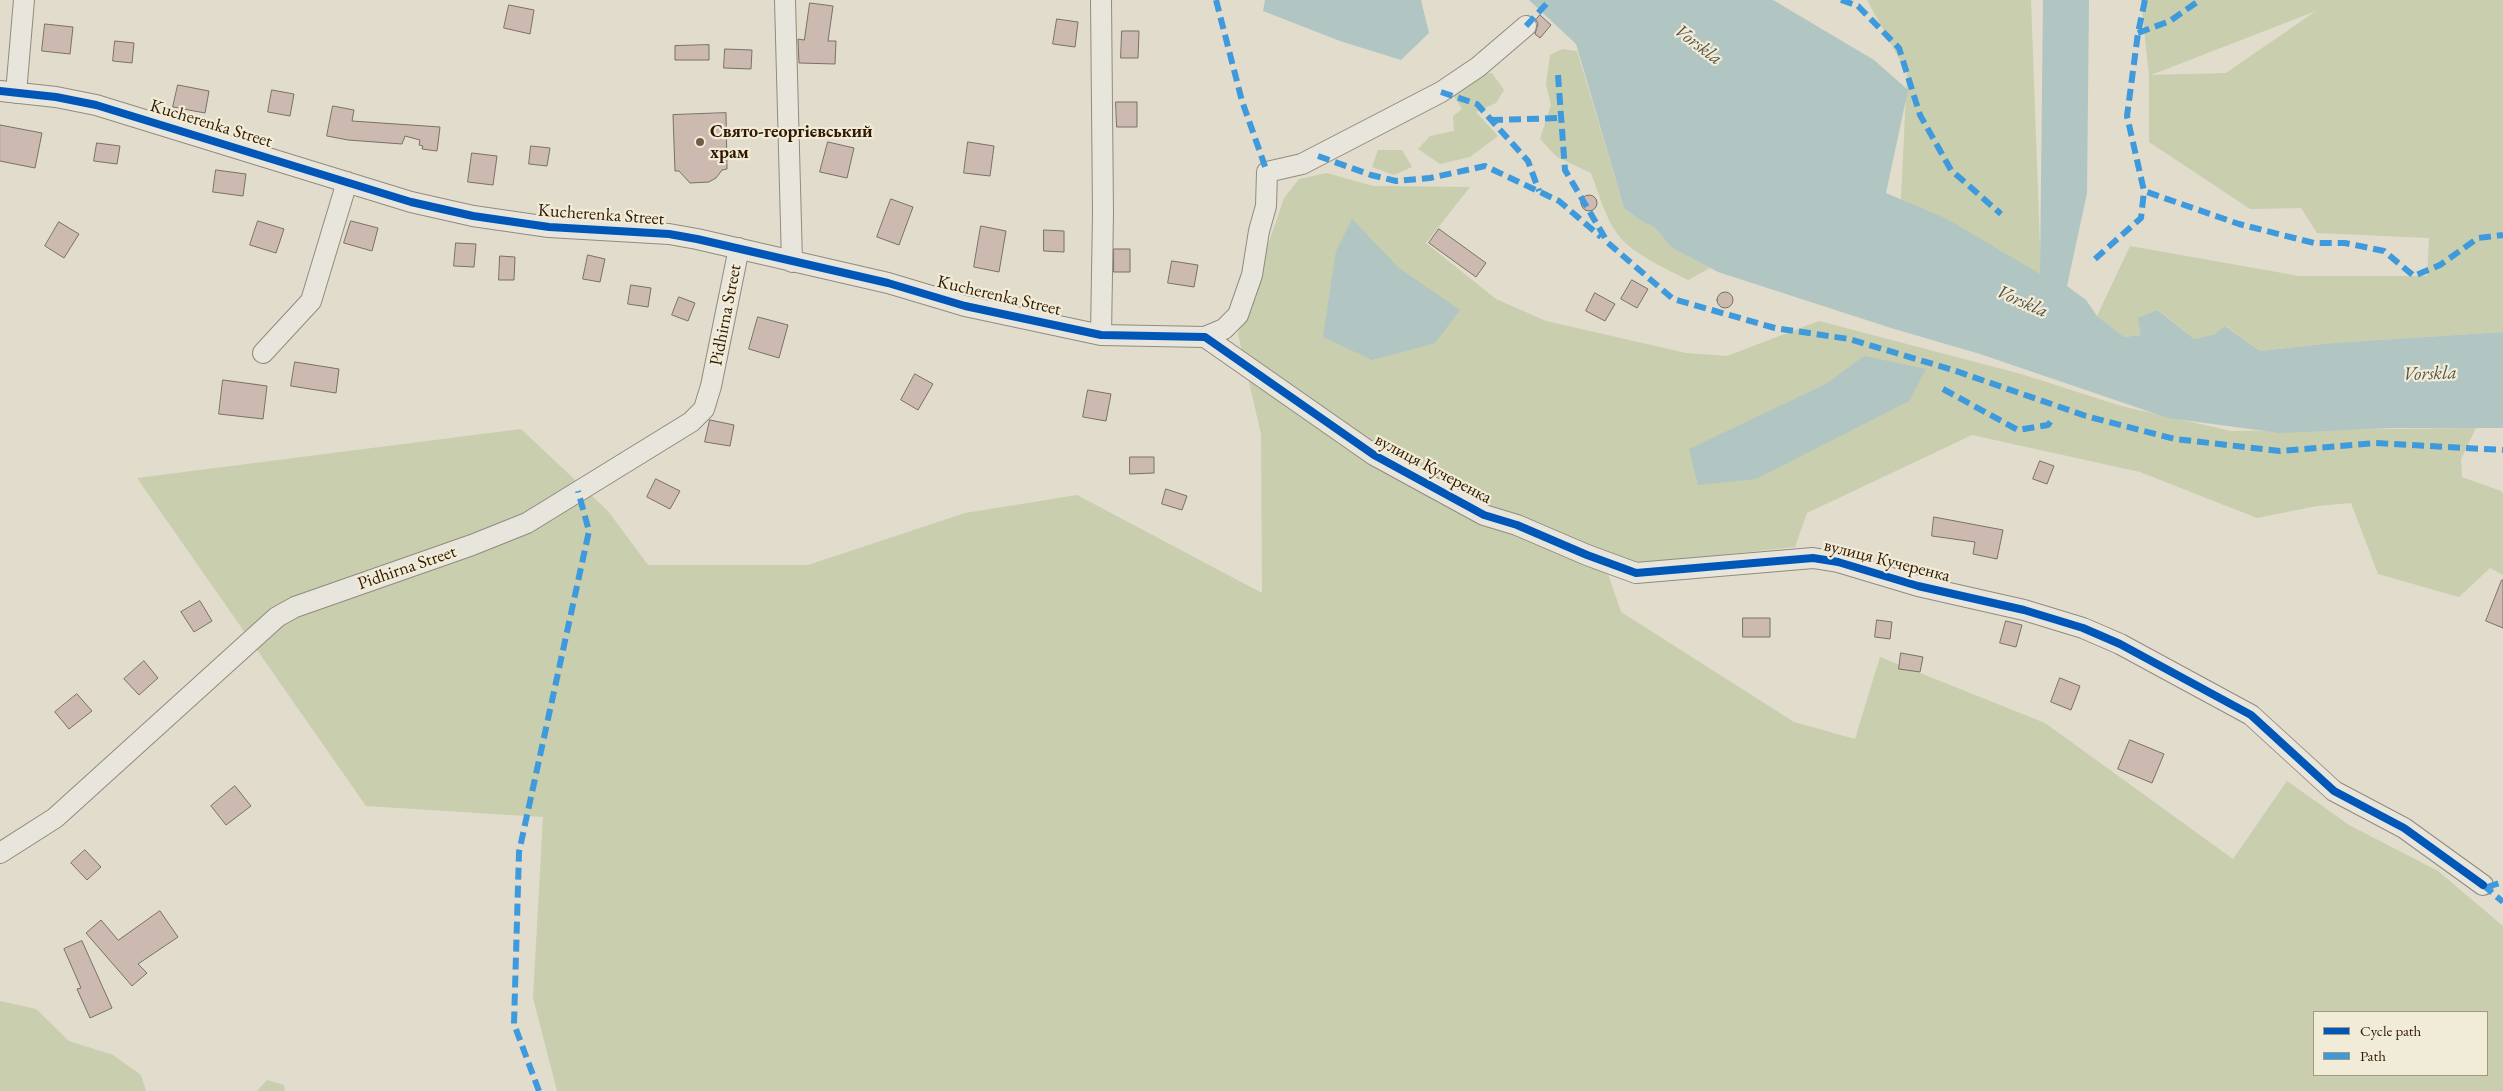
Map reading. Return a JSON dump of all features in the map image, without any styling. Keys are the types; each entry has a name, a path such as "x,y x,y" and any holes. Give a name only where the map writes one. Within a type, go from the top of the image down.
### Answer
{"street":[{"path":"8,92 24,0"},
{"path":"785,0 792,262"},
{"path":"1101,0 1103,212 1101,335"},
{"path":"1205,337 1224,329 1238,315 1252,275 1259,231 1266,206 1267,172 1302,164 1441,92 1478,67 1526,26"},
{"name":"Kucherenka Street","path":"8,92 56,97 96,105 411,202 506,222 549,228 669,234 739,248 792,262 888,283 965,306 1101,335 1205,337"},
{"path":"263,353 311,301 347,182"},
{"name":"Pidhirna Street","path":"0,853 56,818 277,617 295,607 472,545 527,523 691,422 704,409 711,386 739,248"},
{"name":"вулиця Кучеренка","path":"1205,337 1374,455 1484,515 1517,524 1587,555 1636,573 1813,558 1838,562 1918,586 2024,610 2083,628 2120,644 2251,715 2334,791 2404,828 2483,885"}],"green space":[{"path":"1867,0 2031,0 2041,275 1901,199 1907,73"},
{"path":"2141,0 2503,0 2503,332 2332,343 2260,351 2226,326 2215,334 2194,339 2159,310 2141,335 2124,337 2097,316 2130,246 2299,276 2427,276 2429,238 2317,233 2301,208 2250,209 2149,142 2149,76","holes":["2316,11 2226,73 2151,75"]},
{"path":"1562,49 1577,51 1624,208 1641,221 1654,227 1672,248 1710,268 1688,280 1634,250 1619,236 1610,222 1591,173 1557,157 1540,139 1551,105 1546,84 1550,55"},
{"path":"1492,73 1504,90 1496,103 1476,112 1498,136 1470,157 1440,164 1418,149 1430,136 1454,131 1453,116 1462,109 1450,90 1466,75"},
{"path":"1378,150 1402,150 1412,167 1394,175 1372,167"},
{"path":"1327,173 1373,186 1470,187 1426,243 1496,299 1546,321 1686,353 1727,356 1819,321 2021,374 2121,406 2231,431 2476,428 2461,459 2462,477 2501,491 2503,494 2503,575 2490,568 2459,597 2378,574 2351,503 2317,506 2257,518 2140,472 1972,435 1807,513 1795,547 1673,560 1607,571 1621,612 1794,722 1855,739 1880,657 2045,723 2233,859 2287,781 2349,825 2438,871 2503,926 2503,1091 557,1091 533,998 543,817 366,806 137,478 521,429 608,511 648,565 808,565 965,513 1077,495 1262,593 1261,434 1238,334 1284,198 1299,179"},
{"path":"0,1001 36,1009 69,1041 113,1055 141,1075 146,1091 0,1091"},
{"path":"267,1080 284,1085 285,1091 257,1091"}],"water":[{"path":"1265,0 1421,0 1429,33 1401,60 1340,41 1263,11"},
{"name":"Vorskla","path":"1529,0 1773,0 1874,60 1908,90 1886,193 1947,219 2040,274 2043,0 2089,0 2087,193 2067,286 2086,300 2097,316 2124,337 2141,335 2138,318 2158,310 2194,339 2215,334 2225,326 2260,351 2332,343 2503,332 2503,428 2393,428 2280,433 2168,418 1980,354 1891,328 1718,272 1672,248 1654,227 1641,221 1624,208 1576,44"},
{"path":"1352,219 1399,268 1460,310 1435,343 1372,360 1323,337 1336,251"},
{"path":"1864,356 1926,369 1909,401 1756,479 1698,485 1689,449 1826,384"}],"building":[{"path":"810,3 833,6 828,41 836,41 835,64 799,63 798,39 804,40"},
{"path":"509,5 534,10 530,34 504,28"},
{"path":"1540,15 1551,25 1540,38 1535,34 1538,24 1536,20"},
{"path":"1057,19 1078,22 1075,47 1053,44"},
{"path":"45,24 73,27 70,54 42,51"},
{"path":"1122,31 1139,31 1138,58 1121,58"},
{"path":"115,41 134,43 132,63 113,61"},
{"path":"709,45 709,60 675,60 675,46"},
{"path":"725,49 752,50 751,69 724,68"},
{"path":"178,85 209,91 205,113 173,107"},
{"path":"272,90 294,94 290,116 268,112"},
{"path":"1116,102 1137,102 1137,127 1117,127"},
{"path":"333,106 354,110 352,121 440,127 437,151 422,149 423,146 419,145 420,140 405,136 402,144 348,140 327,136"},
{"name":"Свято-георгієвський храм","path":"726,113 727,169 722,170 716,178 709,182 690,183 679,171 675,171 673,115"},
{"path":"0,125 42,133 35,168 0,161"},
{"path":"828,142 854,148 847,178 820,172"},
{"path":"968,142 994,146 990,176 964,173"},
{"path":"97,143 120,146 117,164 94,161"},
{"path":"531,146 550,148 547,166 529,164"},
{"path":"472,153 497,156 493,185 468,182"},
{"path":"216,170 246,174 243,196 213,192"},
{"path":"1589,195 1595,197 1597,203 1595,209 1589,211 1583,209 1581,203 1583,197"},
{"path":"891,199 913,207 899,245 877,237"},
{"path":"258,221 284,229 276,253 250,245"},
{"path":"351,221 378,228 372,251 344,243"},
{"path":"59,222 79,234 64,258 45,246"},
{"path":"981,226 1006,231 999,272 974,267"},
{"path":"1439,229 1486,263 1476,277 1429,243"},
{"path":"1044,230 1064,231 1064,252 1044,251"},
{"path":"456,243 476,244 474,267 454,266"},
{"path":"1114,249 1130,249 1130,272 1114,272"},
{"path":"588,255 605,259 600,282 583,279"},
{"path":"500,256 515,257 514,280 499,280"},
{"path":"1172,261 1198,265 1194,287 1168,283"},
{"path":"1632,280 1648,289 1637,308 1621,299"},
{"path":"631,285 651,288 648,307 628,304"},
{"path":"1725,292 1731,294 1733,300 1731,306 1725,308 1719,306 1717,300 1719,294"},
{"path":"1595,293 1615,304 1605,321 1586,311"},
{"path":"679,297 695,303 688,321 672,315"},
{"path":"758,317 788,325 779,358 749,349"},
{"path":"295,362 339,369 336,393 291,386"},
{"path":"915,374 933,384 918,410 901,400"},
{"path":"223,380 267,386 263,419 219,414"},
{"path":"1088,390 1111,394 1106,421 1083,417"},
{"path":"710,420 734,425 730,446 705,442"},
{"path":"1130,457 1154,457 1154,473 1130,474"},
{"path":"2040,461 2054,466 2047,484 2033,479"},
{"path":"656,479 680,491 670,509 647,497"},
{"path":"1166,489 1187,496 1182,510 1162,504"},
{"path":"1934,517 2003,530 1997,559 1973,554 1975,542 1932,536"},
{"path":"2503,580 2503,628 2486,621"},
{"path":"200,601 212,621 194,632 181,612"},
{"path":"1743,618 1770,618 1770,637 1743,637"},
{"path":"1877,620 1892,622 1890,639 1875,637"},
{"path":"2006,621 2022,625 2016,647 2000,643"},
{"path":"1901,653 1923,657 1920,672 1899,669"},
{"path":"144,661 158,678 139,695 124,679"},
{"path":"2060,678 2080,686 2071,710 2051,702"},
{"path":"77,694 92,711 69,729 55,712"},
{"path":"2130,740 2164,754 2152,783 2118,769"},
{"path":"235,786 251,806 226,825 211,806"},
{"path":"85,850 101,867 87,880 71,863"},
{"path":"160,911 178,937 138,964 147,973 132,986 86,933 101,920 118,940"},
{"path":"82,941 112,1008 90,1018 77,989 81,988 64,949"}],"marked path":[{"path":"1216,0 1242,101 1267,172"},
{"path":"1526,26 1550,0"},
{"path":"1841,0 1858,6 1899,48 1920,115 1951,170 2001,214"},
{"path":"2145,0 2138,33 2127,116 2144,191 2239,224 2314,243 2345,243 2384,251 2414,276 2440,265 2478,238 2503,235"},
{"path":"2138,33 2170,21 2200,0"},
{"path":"1558,75 1565,170 1608,243 1673,299 1775,328 1849,339 1953,370 2086,416 2175,439 2280,451 2375,443 2503,450"},
{"path":"1441,92 1477,104 1528,161 1539,191"},
{"path":"1491,120 1561,118"},
{"path":"1318,156 1371,175 1396,181 1430,178 1485,166 1559,201 1601,237"},
{"path":"2095,259 2141,218 2144,191"},
{"path":"1943,389 2018,430 2048,425 2054,417"},
{"path":"539,1091 514,1024 519,852 589,531 578,491"},
{"path":"2487,887 2503,882"},
{"path":"2483,885 2503,902"}],"cycle path":[{"path":"0,91 56,97 96,105 411,202 473,216 549,227 669,234 697,239 888,283 965,306 1101,335 1205,337 1374,455 1484,515 1517,525 1587,555 1636,573 1813,558 1838,562 1918,586 2024,610 2083,628 2120,644 2251,715 2334,791 2404,828 2483,885"}],"place":[{"name":"Свято-георгієвський храм","path":"700,142"}]}
